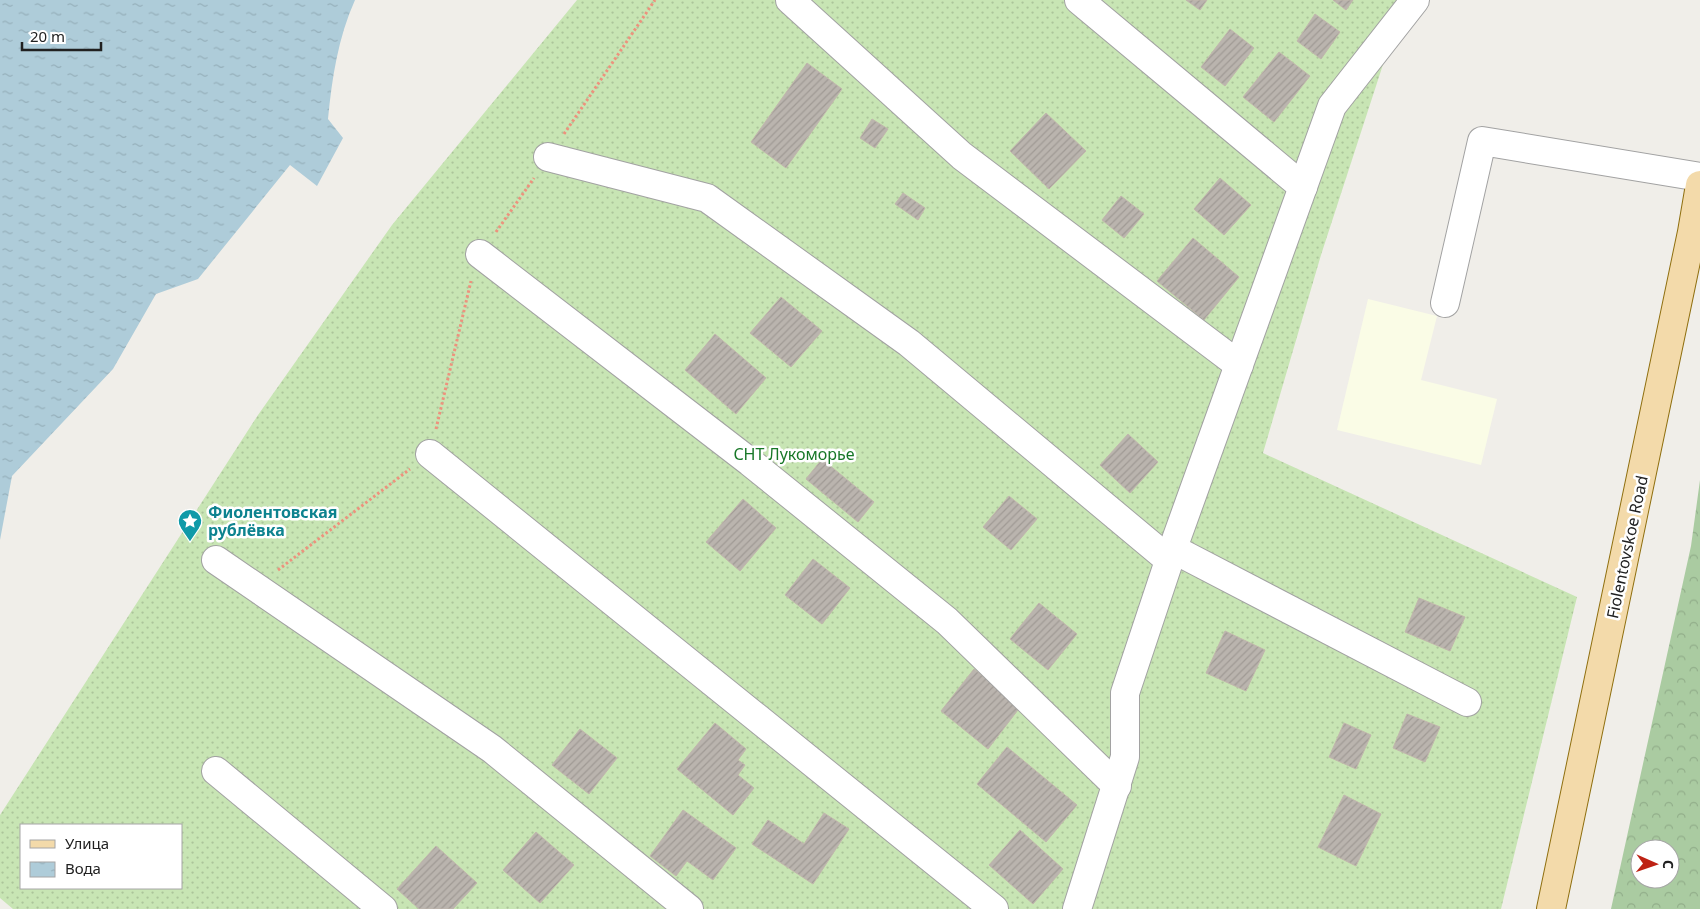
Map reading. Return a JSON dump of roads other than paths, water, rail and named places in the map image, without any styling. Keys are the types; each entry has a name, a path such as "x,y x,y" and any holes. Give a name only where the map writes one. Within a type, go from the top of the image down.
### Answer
{"main road":[{"name":"Fiolentovskoe Road","path":"1551,909 1692,232 1700,185"}],"street":[{"path":"790,0 962,156 1239,365"},
{"path":"1079,0 1303,187"},
{"path":"1078,909 1125,757 1125,693 1171,554 1332,106 1415,0"},
{"path":"1445,303 1482,141 1700,177"},
{"path":"548,157 708,198 909,343 1171,554 1467,702"},
{"path":"480,254 750,462 947,620 1116,786"},
{"path":"430,454 994,909"},
{"path":"216,560 492,748 689,909"},
{"path":"216,771 383,909"}],"water":[{"path":"0,0 355,0 344,29 337,58 328,119 343,138 317,186 290,165 198,279 156,294 113,369 12,476 0,540"}],"place":[{"name":"Фиолентовская рублёвка","path":"190,542"}],"park label":[{"name":"СНТ Лукоморье","path":"794,454"}]}
